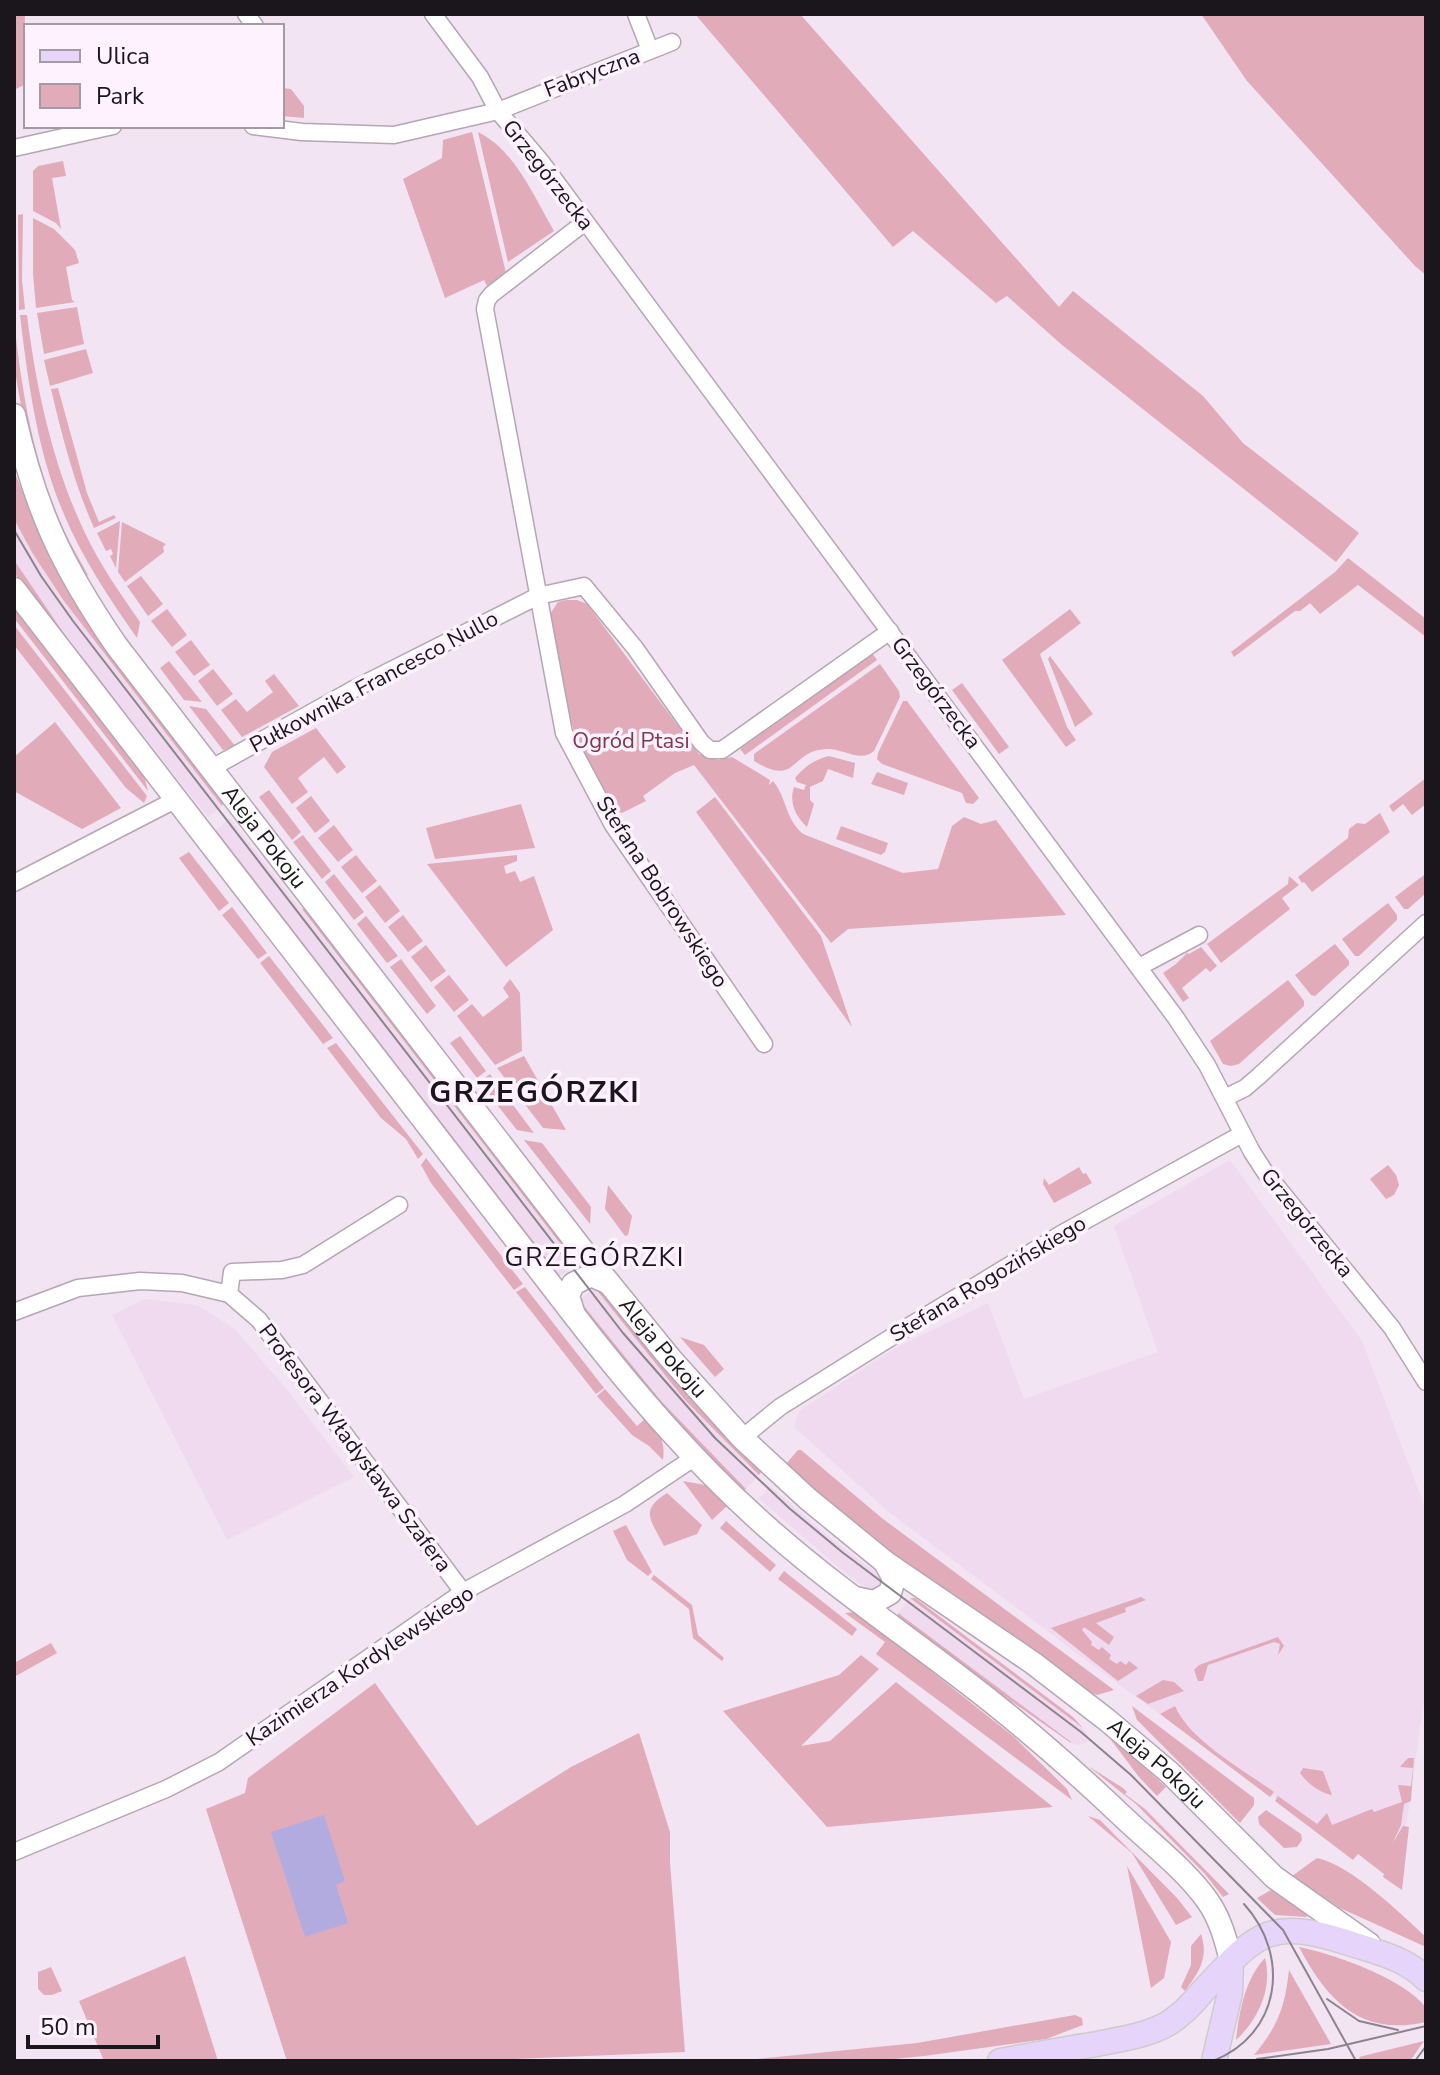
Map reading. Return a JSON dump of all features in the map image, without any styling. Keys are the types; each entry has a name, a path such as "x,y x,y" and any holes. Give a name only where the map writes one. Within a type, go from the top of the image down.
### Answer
{"main road":[{"name":"Aleja Pokoju","path":"14,415 39,506 75,583 116,645 609,1283 691,1383 742,1438 808,1499 885,1562 1021,1655 1107,1720 1170,1773 1281,1884 1336,1923 1414,1968"},
{"name":"Aleja Pokoju","path":"14,589 630,1386 695,1457 769,1529 1016,1722 1149,1841 1206,1898 1221,1927 1231,1961"},
{"path":"574,1315 568,1296 577,1280 593,1275 609,1283"},
{"path":"855,1598 874,1602 890,1593 894,1579 885,1562"},
{"path":"1000,2061 1126,2038 1160,2028 1184,2012 1255,1939 1283,1930 1325,1935 1414,1968"},
{"path":"1214,2061 1230,1993 1231,1961"}],"street":[{"name":"Grzegórzecka","path":"433,14 480,77 498,111 523,138 1139,967 1187,1034 1265,1172 1392,1328 1426,1382"},
{"name":"Fabryczna","path":"636,14 650,50"},
{"name":"Fabryczna","path":"269,128 394,135 498,111 672,42"},
{"path":"14,148 104,128"},
{"name":"Stefana Bobrowskiego","path":"585,222 492,294 485,309 564,733 613,825 764,1044"},
{"path":"538,596 584,586 635,648 701,742 710,750 722,750 890,631"},
{"name":"Pułkownika Francesco Nullo","path":"210,769 352,690 538,596"},
{"path":"14,883 175,800"},
{"path":"1225,1098 1245,1088 1259,1076 1426,923"},
{"path":"1139,967 1199,935"},
{"name":"Stefana Rogozińskiego","path":"742,1438 780,1407 906,1328 1061,1234 1242,1134"},
{"path":"229,1294 232,1272 282,1270 303,1265 399,1205"},
{"name":"Profesora Władysława Szafera","path":"14,1312 78,1288 140,1281 182,1283 229,1294 259,1320 463,1592"},
{"name":"Kazimierza Kordylewskiego","path":"14,1852 166,1789 219,1762 463,1592 625,1504 695,1457"}],"shaded area":[{"path":"14,519 64,601 222,806 208,817 82,661 81,655 30,586 14,560"},
{"path":"230,818 576,1264 560,1276 216,830"},
{"path":"1230,1160 1362,1341 1426,1510 1426,1686 1407,1821 1388,1864 1335,1841 1106,1675 890,1513 794,1427 799,1411 895,1348 988,1303 1024,1399 1158,1352 1114,1226"},
{"path":"595,1288 685,1400 759,1475 746,1489 661,1401 579,1300"},
{"path":"145,1299 197,1305 235,1329 288,1391 354,1477 227,1540 112,1315"},
{"path":"770,1486 835,1542 882,1576 874,1591 870,1592 848,1575 759,1499"},
{"path":"910,1598 1083,1728 1088,1736 1087,1743 1077,1745 1067,1740 898,1613"},
{"path":"324,1815 345,1881 336,1885 348,1923 305,1937 271,1832"}],"green space":[{"path":"14,14 25,14 24,85 14,90"},
{"path":"695,14 800,14 1059,307 1073,291 1203,396 1243,443 1359,533 1336,562 1062,345 1007,296 996,303 913,231 893,247"},
{"path":"1201,14 1426,14 1426,275 1247,81"},
{"path":"284,88 291,89 304,106 304,118 284,116"},
{"path":"472,132 506,273 487,286 484,280 445,298 403,179 442,158 443,140"},
{"path":"478,132 503,150 513,162 554,231 508,262"},
{"path":"63,161 66,176 52,178 61,229 33,211 33,171 38,166"},
{"path":"23,214 25,309 19,310 18,215"},
{"path":"33,218 54,229 75,250 79,263 66,267 72,300 75,302 36,308"},
{"path":"77,307 84,344 44,354 37,313"},
{"path":"20,315 27,315 41,398 64,481 91,545 140,622 137,638 87,562 54,488 35,415"},
{"path":"14,320 34,443 60,522 88,575 83,578 59,529 32,451 14,364"},
{"path":"86,349 93,373 50,386 44,360"},
{"path":"58,388 87,493 99,522 114,515 116,518 94,528 75,477 51,389"},
{"path":"14,471 47,552 81,612 224,802 222,806 64,601 33,554 14,519"},
{"path":"120,521 116,568 110,556 113,554 111,549 106,551 97,533"},
{"path":"122,522 166,544 164,552 125,582 118,572"},
{"path":"1348,558 1426,619 1426,637 1358,585 1320,614 1310,603 1295,611 1234,657 1231,652 1335,572"},
{"path":"14,560 82,660 135,726 132,728 22,584 14,572"},
{"path":"141,576 163,604 148,616 127,586"},
{"name":"Ogród Ptasi","path":"566,600 587,604 699,754 718,760 732,757 770,780 769,785 773,781 793,822 803,834 903,873 938,869 952,826 964,817 981,824 996,820 1066,915 848,929 831,943 694,765 675,773 643,796 646,801 622,813 613,809 574,731 561,687 548,617 558,602"},
{"path":"14,607 144,775 148,791 14,618"},
{"path":"167,609 187,635 172,647 151,621"},
{"path":"1070,609 1081,623 1040,654 1067,727 1076,740 1066,747 1002,660"},
{"path":"14,625 147,796 144,803 126,788 14,645"},
{"path":"191,640 210,665 194,676 175,652"},
{"path":"872,653 877,660 745,755 740,749"},
{"path":"1050,656 1093,714 1075,727 1048,659"},
{"path":"169,661 202,702 184,700 160,668"},
{"path":"880,664 900,697 874,751 863,756 832,749 814,751 786,770 779,771 754,761 754,754"},
{"path":"213,669 233,694 217,706 198,681"},
{"path":"274,674 299,706 242,737 221,710 236,699 247,712 273,692 265,681"},
{"path":"962,683 1009,747 999,754 952,690"},
{"path":"903,701 907,701 979,798 973,804 966,803 962,793 882,764 877,759"},
{"path":"189,706 206,709 236,747 223,750"},
{"path":"55,722 121,808 82,829 14,791 14,757"},
{"path":"316,728 346,767 337,774 324,757 298,778 308,792 292,804 264,767 272,752"},
{"path":"829,756 855,763 853,778 828,769 823,781 810,787 810,800 814,804 807,827 796,813 792,798 794,787 804,790 806,785 795,778 810,764"},
{"path":"877,772 908,783 904,795 871,784"},
{"path":"1426,778 1426,804 1412,815 1403,804 1393,812 1389,806"},
{"path":"269,790 301,832 292,840 259,797"},
{"path":"311,796 330,821 315,833 296,808"},
{"path":"715,797 821,936 852,1027 696,812"},
{"path":"521,804 535,848 435,859 426,828"},
{"path":"1380,813 1390,832 1312,892 1302,883 1298,877 1348,838 1349,829 1357,823 1365,824"},
{"path":"334,825 353,850 338,862 318,838"},
{"path":"841,826 888,843 885,852 881,855 836,839"},
{"path":"216,830 560,1276 214,835"},
{"path":"303,835 331,871 322,879 293,842"},
{"path":"189,852 229,903 219,911 179,858"},
{"path":"356,855 377,881 362,893 341,867"},
{"path":"517,855 517,861 504,866 506,874 515,871 520,882 534,876 553,930 506,967 427,864"},
{"path":"334,874 364,912 354,920 325,882"},
{"path":"1424,875 1426,893 1404,909 1395,897"},
{"path":"1289,876 1299,885 1282,898 1290,909 1221,963 1207,944 1288,884"},
{"path":"380,885 400,911 385,923 365,897"},
{"path":"1388,903 1397,920 1359,956 1355,956 1342,939"},
{"path":"232,907 267,953 258,959 222,915"},
{"path":"306,907 578,1261 576,1264 302,909"},
{"path":"403,915 423,941 408,952 388,927"},
{"path":"366,916 398,956 387,963 357,924"},
{"path":"1335,944 1349,965 1315,996 1311,995 1295,975"},
{"path":"426,945 446,971 431,982 411,957"},
{"path":"1201,947 1217,966 1210,972 1206,968 1182,988 1189,998 1183,1002 1163,973 1187,953"},
{"path":"269,956 333,1038 323,1044 260,963"},
{"path":"401,959 436,1006 427,1014 390,967"},
{"path":"449,975 469,1000 454,1012 434,987"},
{"path":"510,979 520,993 522,1051 495,1065 457,1016 472,1004 483,1017 509,997 503,988"},
{"path":"1288,980 1304,1001 1304,1006 1239,1064 1223,1064 1210,1041"},
{"path":"460,1036 486,1071 477,1078 450,1043"},
{"path":"336,1043 423,1154 418,1159 406,1139 381,1118 327,1048"},
{"path":"524,1056 566,1130 543,1128 497,1068"},
{"path":"490,1074 534,1133 517,1130 479,1082"},
{"path":"524,1140 542,1143 591,1207 590,1224"},
{"path":"426,1158 523,1284 514,1290 431,1183 421,1165"},
{"path":"1388,1165 1399,1185 1394,1195 1386,1199 1370,1179"},
{"path":"1079,1167 1092,1183 1054,1203 1043,1184 1044,1178 1049,1185"},
{"path":"608,1185 632,1216 628,1235 625,1236 605,1209"},
{"path":"525,1287 604,1388 596,1394 516,1292"},
{"path":"595,1288 600,1289 762,1471 759,1475 685,1400"},
{"path":"579,1300 661,1401 746,1489 742,1492 658,1403 579,1307"},
{"path":"680,1337 704,1345 724,1369 715,1377"},
{"path":"605,1389 637,1426 646,1418 660,1437 663,1460 632,1435 597,1396"},
{"path":"798,1450 883,1519 1114,1690 1097,1695 1085,1691 873,1540 785,1465"},
{"path":"683,1481 705,1485 729,1504 712,1520"},
{"path":"667,1493 702,1525 697,1534 664,1546 652,1523 650,1511 658,1499"},
{"path":"726,1521 776,1565 770,1572 720,1528"},
{"path":"626,1525 652,1572 648,1576 627,1560 613,1531"},
{"path":"784,1571 857,1629 852,1636 778,1579"},
{"path":"654,1575 692,1605 698,1635 724,1658 722,1661 693,1638 689,1609 651,1579"},
{"path":"1141,1597 1146,1600 1125,1608 1126,1612 1096,1623 1114,1637 1109,1645 1084,1627 1082,1630 1092,1642 1091,1645 1099,1650 1102,1647 1111,1655 1109,1659 1126,1665 1129,1661 1138,1668 1118,1681 1051,1628"},
{"path":"910,1598 915,1598 1073,1717 1083,1728"},
{"path":"857,1612 1014,1737 1067,1789 1072,1800 876,1654 885,1642 845,1613"},
{"path":"898,1613 1071,1743 915,1634 898,1618"},
{"path":"1278,1637 1284,1646 1278,1655 1280,1644 1274,1642 1208,1665 1203,1681 1198,1681 1194,1670 1199,1665"},
{"path":"51,1643 57,1653 14,1677 14,1663"},
{"path":"861,1655 879,1669 801,1746 830,1741 896,1682 1053,1807 827,1827 723,1711 839,1675"},
{"path":"1163,1680 1174,1682 1184,1691 1148,1704 1136,1696"},
{"path":"375,1683 477,1826 571,1767 639,1733 670,1832 685,2052 464,2061 287,2061 206,1809 245,1793 248,1778"},
{"path":"1132,1706 1254,1798 1254,1805 1240,1823 1137,1720"},
{"path":"1175,1706 1182,1719 1205,1743 1274,1792 1270,1797 1160,1714"},
{"path":"1105,1732 1166,1787 1157,1796 1139,1777"},
{"path":"1408,1758 1414,1758 1411,1801 1404,1804 1401,1825 1392,1844 1403,1826 1409,1827 1402,1890 1358,1854 1353,1860 1275,1801 1278,1796 1317,1824 1327,1813 1332,1825 1372,1809 1374,1812 1402,1802 1398,1785 1411,1786 1413,1768 1400,1767"},
{"path":"1088,1766 1123,1788 1127,1792 1125,1794 1145,1809 1229,1894 1223,1897 1205,1874 1136,1804"},
{"path":"1303,1768 1323,1771 1332,1795 1306,1780 1300,1773"},
{"path":"1266,1810 1301,1834 1302,1840 1297,1847 1284,1848 1259,1824 1258,1817"},
{"path":"1088,1816 1100,1820 1177,1898 1192,1917 1176,1925 1132,1853"},
{"path":"1317,1858 1345,1870 1374,1891 1426,1937 1426,1947 1340,1908 1292,1876"},
{"path":"1127,1866 1171,1942 1164,1978 1151,1988"},
{"path":"1271,1890 1306,1913 1307,1917 1275,1915 1257,1898"},
{"path":"1201,1934 1203,1958 1185,1991 1181,1987 1191,1965 1191,1946"},
{"path":"1299,1947 1368,1969 1402,1987 1426,2008 1426,2022 1382,2024 1348,2010 1321,1983"},
{"path":"185,1956 218,2061 104,2061 79,2001"},
{"path":"1265,1958 1267,1981 1262,2003 1251,2023 1236,2040 1248,1986"},
{"path":"51,1967 62,1991 44,1995 38,1989 38,1972"},
{"path":"1289,1970 1331,2044 1254,2055 1279,2016"},
{"path":"1075,2015 1082,2018 1083,2025 1046,2039 924,2056 873,2061 736,2061 917,2043"},
{"path":"1424,2041 1410,2061 1361,2061 1359,2057"}],"tram line":[{"path":"14,530 73,621 623,1333 715,1438 789,1508 842,1552 1081,1732 1131,1775 1283,1930 1356,2061"},
{"path":"1213,2061 1236,2049 1253,2032 1265,2013 1272,1992 1273,1969 1269,1947 1259,1925 1244,1904"},
{"path":"1327,1999 1359,2021 1398,2030"},
{"path":"1257,2059 1328,2049 1426,2026"},
{"path":"1415,2061 1426,2046"}],"district":[{"name":"GRZEGÓRZKI","path":"535,1092"},
{"name":"GRZEGÓRZKI","path":"595,1257"}]}
